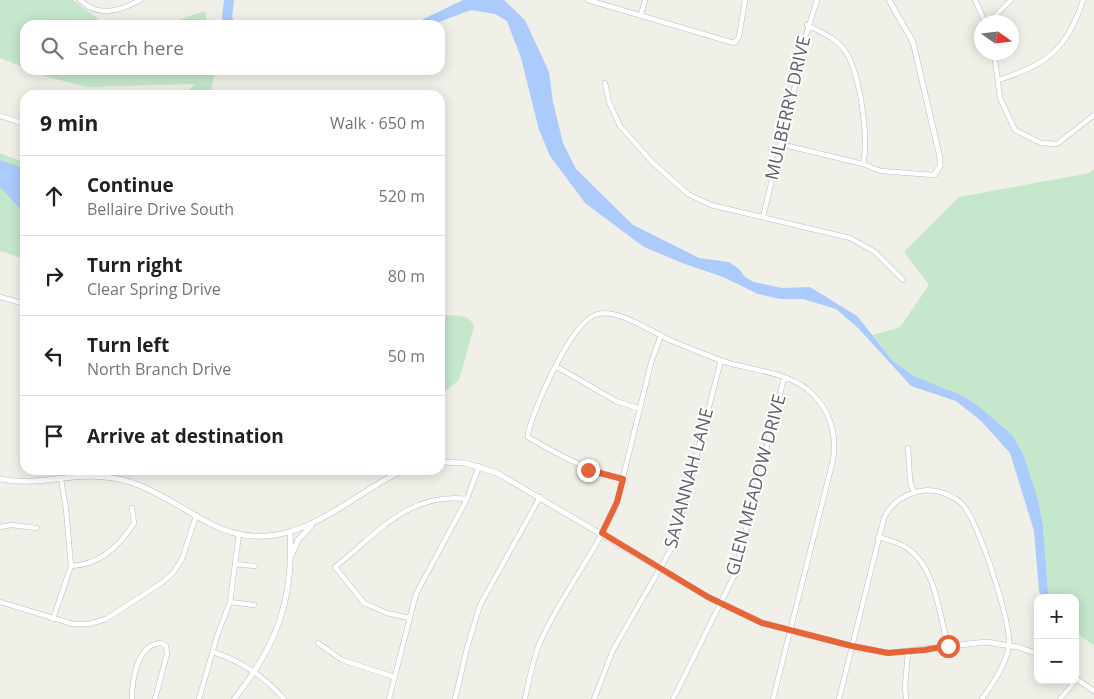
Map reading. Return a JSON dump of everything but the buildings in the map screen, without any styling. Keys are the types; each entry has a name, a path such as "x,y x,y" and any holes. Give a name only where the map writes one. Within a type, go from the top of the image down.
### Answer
{"street":[{"path":"80,0 91,10 102,12 129,6 140,0"},
{"path":"588,0 641,14 660,22 734,43 739,37 745,0"},
{"path":"641,14 645,0"},
{"name":"MULBERRY DRIVE","path":"762,217 807,26 817,0"},
{"path":"780,144 863,164 881,171 934,175 940,166 940,158 913,42 889,0"},
{"path":"975,0 982,15"},
{"path":"996,15 1011,0"},
{"path":"998,80 1032,68 1057,48 1072,30 1082,0"},
{"path":"807,26 832,38 850,58 864,118 866,144 863,164"},
{"path":"995,60 1000,98 1015,130 1038,142 1057,144 1094,115"},
{"path":"605,83 609,102 620,126 670,179 701,201 829,232 863,244 876,252 902,280"},
{"path":"0,116 20,122"},
{"path":"0,297 20,303"},
{"path":"623,479 588,470 528,437 541,394 576,331 588,318 598,314 619,316 721,360 800,384 818,399 828,414 835,435 833,460 774,699"},
{"path":"525,699 540,642 552,617 602,533 617,502 660,335"},
{"name":"SAVANNAH LANE","path":"594,699 613,650 671,551 681,520 721,360"},
{"path":"557,367 616,400 640,409"},
{"name":"GLEN MEADOW DRIVE","path":"673,699 681,678 735,574 784,378"},
{"path":"908,448 910,481 914,492"},
{"path":"445,462 466,463 498,473 720,604 756,620 791,631 888,653 986,642 1008,645 1034,653"},
{"path":"389,699 409,618 420,584 467,499 479,466"},
{"path":"0,479 31,482 94,476 123,480 225,530 239,534 269,536 290,533 314,524 395,475"},
{"path":"53,619 71,566 66,509 61,479"},
{"path":"839,699 884,518 890,508 906,495 914,492 933,491 949,495 961,503 971,516 1007,622 1008,645 1001,668 982,699"},
{"path":"455,699 467,648 480,605 540,497"},
{"path":"409,618 386,613 364,603 334,567 388,522 409,508 437,498 467,499"},
{"path":"71,566 92,562 119,544 134,523 132,508"},
{"path":"0,602 78,625 100,621 165,581 182,559 196,516"},
{"path":"291,557 298,540 314,524"},
{"path":"0,526 11,525 37,528"},
{"path":"234,699 255,671 271,644 285,609 291,557 290,533"},
{"path":"199,699 230,602 239,534"},
{"path":"878,537 897,542 909,549 924,568 948,646"},
{"path":"235,564 255,566"},
{"path":"230,602 254,605"},
{"path":"132,699 142,654 155,644 161,643 166,646 167,654 155,699"},
{"path":"318,644 342,660 394,677"},
{"path":"213,652 228,657 255,671 284,699"},
{"path":"906,699 905,686 908,652"},
{"path":"1079,680 1094,691"},
{"path":"1060,699 1071,684"}],"green space":[{"path":"0,0 73,0 99,20 20,20 20,66 0,58"},
{"path":"205,11 207,20 179,20"},
{"path":"43,75 214,75 211,90 188,90 195,84 87,87"},
{"path":"0,153 20,161 20,257 0,251"},
{"path":"1094,168 1094,646 1079,634 1079,594 1049,594 1048,592 1043,525 1037,496 1023,454 1013,436 981,408 963,396 914,376 893,361 873,335 900,327 929,285 904,252 959,197 1090,173"},
{"path":"445,315 465,317 472,322 474,327 459,380 445,391"}],"water":[{"path":"224,0 234,0 232,17 234,20 223,20"},
{"path":"463,0 504,0 525,20 549,72 553,102 563,143 576,169 633,225 699,258 729,262 739,269 745,277 754,282 782,288 810,287 857,316 893,361 914,376 963,396 981,408 1013,436 1023,454 1037,496 1043,525 1049,594 1040,594 1039,591 1034,531 1010,453 981,421 956,401 911,386 858,328 836,309 803,299 780,299 758,294 723,277 644,247 585,203 550,156 539,130 521,58 507,21 495,14 471,10 444,20 421,20"},
{"path":"0,160 20,167 20,209 0,187"}],"route":[{"path":"588,470 623,479 610,520 602,533 708,597 742,615 762,623 872,651 888,653 908,652 948,646"}]}
